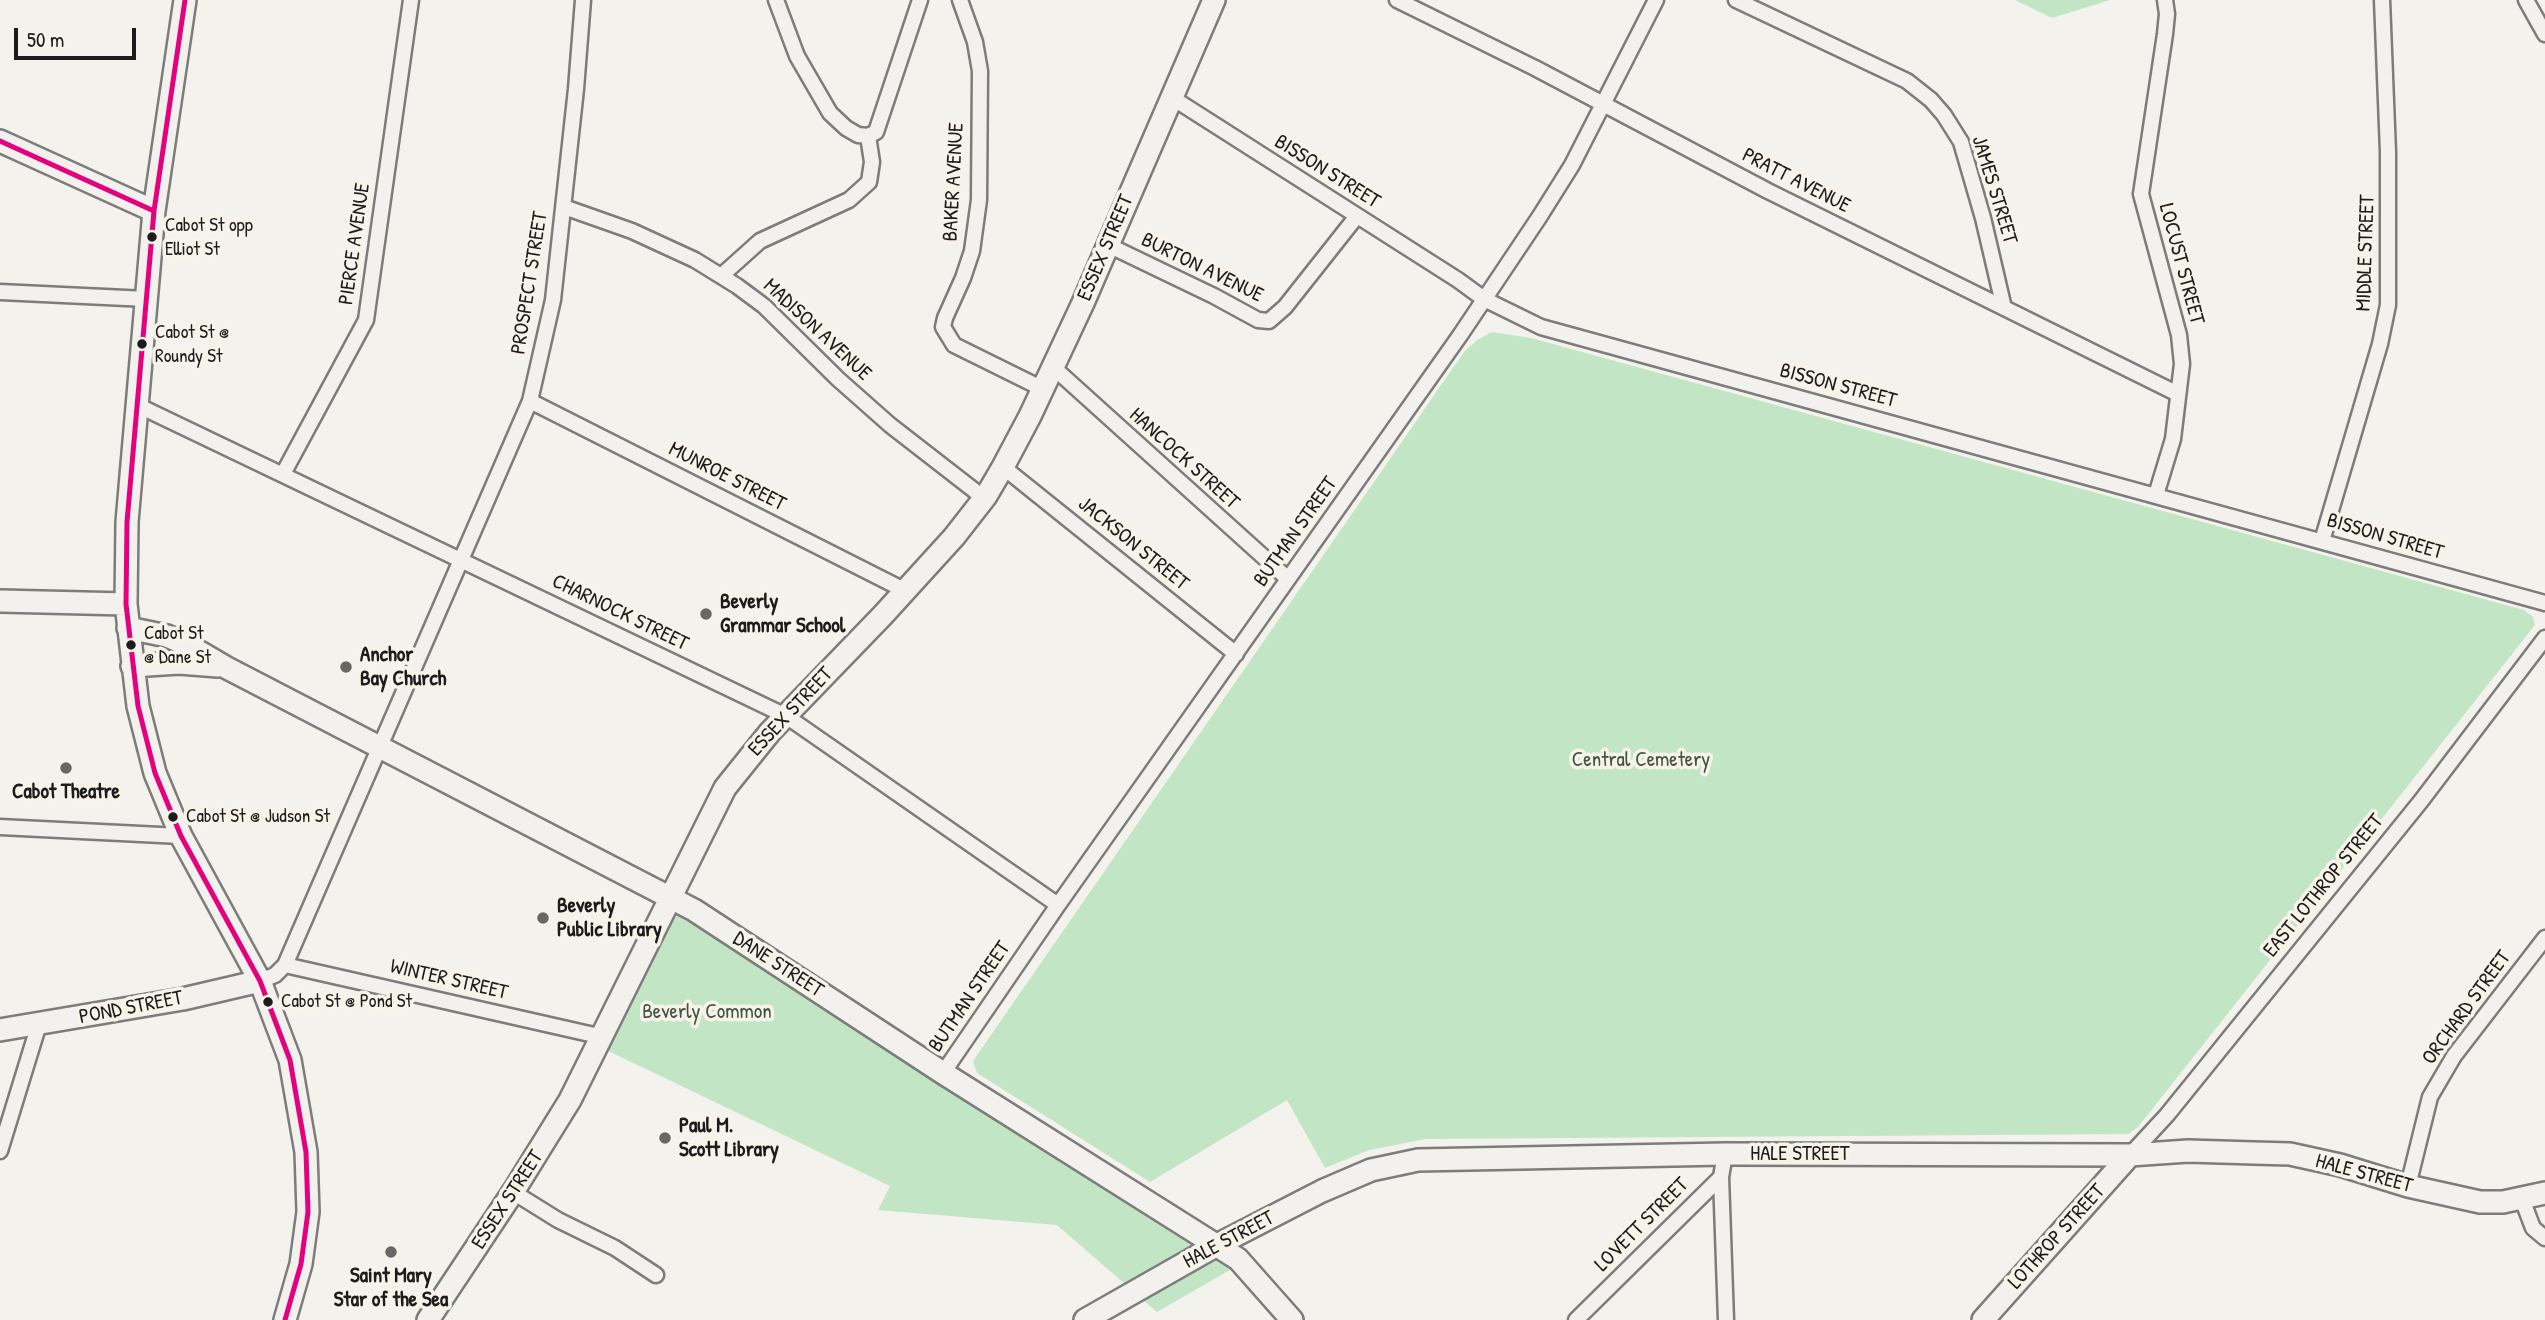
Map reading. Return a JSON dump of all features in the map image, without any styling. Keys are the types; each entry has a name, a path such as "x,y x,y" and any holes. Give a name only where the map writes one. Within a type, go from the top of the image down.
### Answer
{"main road":[{"path":"185,0 154,211 127,522 126,604 138,706 155,773 181,836 260,981 290,1060 306,1152 308,1212 306,1237 285,1320"},
{"name":"ESSEX STREET","path":"428,1320 563,1113 725,788 756,748 954,537 984,498 1003,467 1054,368 1214,0"},
{"path":"0,141 154,211"},
{"path":"0,601 126,604"},
{"name":"DANE STREET","path":"128,628 176,640 672,898 1217,1245 1248,1268 1292,1320"},
{"name":"DANE STREET","path":"132,666 179,663 227,668"},
{"name":"POND STREET","path":"0,1030 183,999 260,981"},
{"name":"HALE STREET","path":"1085,1320 1217,1245 1322,1191 1394,1163 1446,1158 1725,1154 2130,1155 2188,1151 2290,1154 2340,1165 2408,1186 2480,1202 2522,1199 2545,1193"},
{"name":"LOTHROP STREET","path":"1983,1320 2130,1155"}],"street":[{"name":"PIERCE AVENUE","path":"283,474 366,320 411,0"},
{"name":"PROSPECT STREET","path":"285,965 530,401 553,300 583,0"},
{"path":"776,0 797,56 830,113 846,128 858,135 867,136 876,132 920,0"},
{"name":"BAKER AVENUE","path":"960,0 975,42 980,71 979,200 972,251 943,327 954,345 1043,389"},
{"name":"BUTMAN STREET","path":"943,1073 1484,299 1572,165 1656,0"},
{"name":"JAMES STREET","path":"1736,0 1907,81 1931,100 1961,142 1983,218 2004,308"},
{"name":"LOCUST STREET","path":"2156,495 2173,439 2182,364 2179,335 2141,194 2165,34 2165,0"},
{"name":"MIDDLE STREET","path":"2322,541 2380,344 2388,305 2388,152 2382,0"},
{"path":"2526,0 2545,34"},
{"name":"PRATT AVENUE","path":"1403,2 1768,191 2178,394"},
{"name":"BISSON STREET","path":"1171,97 1484,299 1541,327 2545,603"},
{"path":"721,276 760,241 849,200 869,182 872,162 867,136"},
{"name":"MADISON AVENUE","path":"564,206 632,231 695,260 721,276 764,306 838,379 890,425 984,498"},
{"name":"BURTON AVENUE","path":"1108,245 1258,320 1269,321 1285,307 1357,216"},
{"path":"0,292 147,299"},
{"name":"HANCOCK STREET","path":"1054,368 1288,579"},
{"name":"MUNROE STREET","path":"530,401 906,591"},
{"name":"CHARNOCK STREET","path":"138,405 786,716 1058,905"},
{"name":"JACKSON STREET","path":"1003,467 1236,654"},
{"name":"EAST LOTHROP STREET","path":"2130,1155 2167,1115 2421,801 2545,638"},
{"path":"0,827 181,836"},
{"name":"ORCHARD STREET","path":"2408,1186 2430,1097 2454,1056 2545,938"},
{"path":"260,981 275,975 285,965"},
{"name":"WINTER STREET","path":"285,965 603,1037"},
{"path":"0,1151 38,1024"},
{"name":"LOVETT STREET","path":"1576,1320 1721,1177 1725,1154"},
{"path":"1721,1177 1726,1320"},
{"path":"513,1192 558,1220 615,1248 656,1275"},
{"path":"2522,1199 2533,1228 2545,1238"}],"green space":[{"path":"2015,0 2110,0 2052,18"},
{"name":"Central Cemetery","path":"1492,332 1531,338 2524,610 2533,617 2535,625 2138,1127 2128,1134 1426,1139 1369,1150 1325,1168 1287,1100 1150,1182 977,1073 973,1061 1464,352 1477,340"},
{"name":"Beverly Common","path":"679,901 1235,1267 1157,1312 1057,1225 878,1210 890,1186 598,1046"}],"transit line":[{"path":"185,0 154,211 127,522 126,604 138,706 155,773 181,836 260,981 290,1060 306,1152 308,1212 301,1264 285,1320"},
{"path":"0,141 154,211"}],"place":[{"name":"Cabot St opp Elliot St","path":"152,237"},
{"name":"Cabot St @ Roundy St","path":"142,344"},
{"name":"Beverly Grammar School","path":"706,614"},
{"name":"Cabot St @ Dane St","path":"131,645"},
{"name":"Anchor Bay Church","path":"346,667"},
{"name":"Cabot Theatre","path":"66,768"},
{"name":"Cabot St @ Judson St","path":"173,817"},
{"name":"Beverly Public Library","path":"543,918"},
{"name":"Cabot St @ Pond St","path":"268,1002"},
{"name":"Paul M. Scott Library","path":"665,1138"},
{"name":"Saint Mary Star of the Sea","path":"391,1252"}]}
